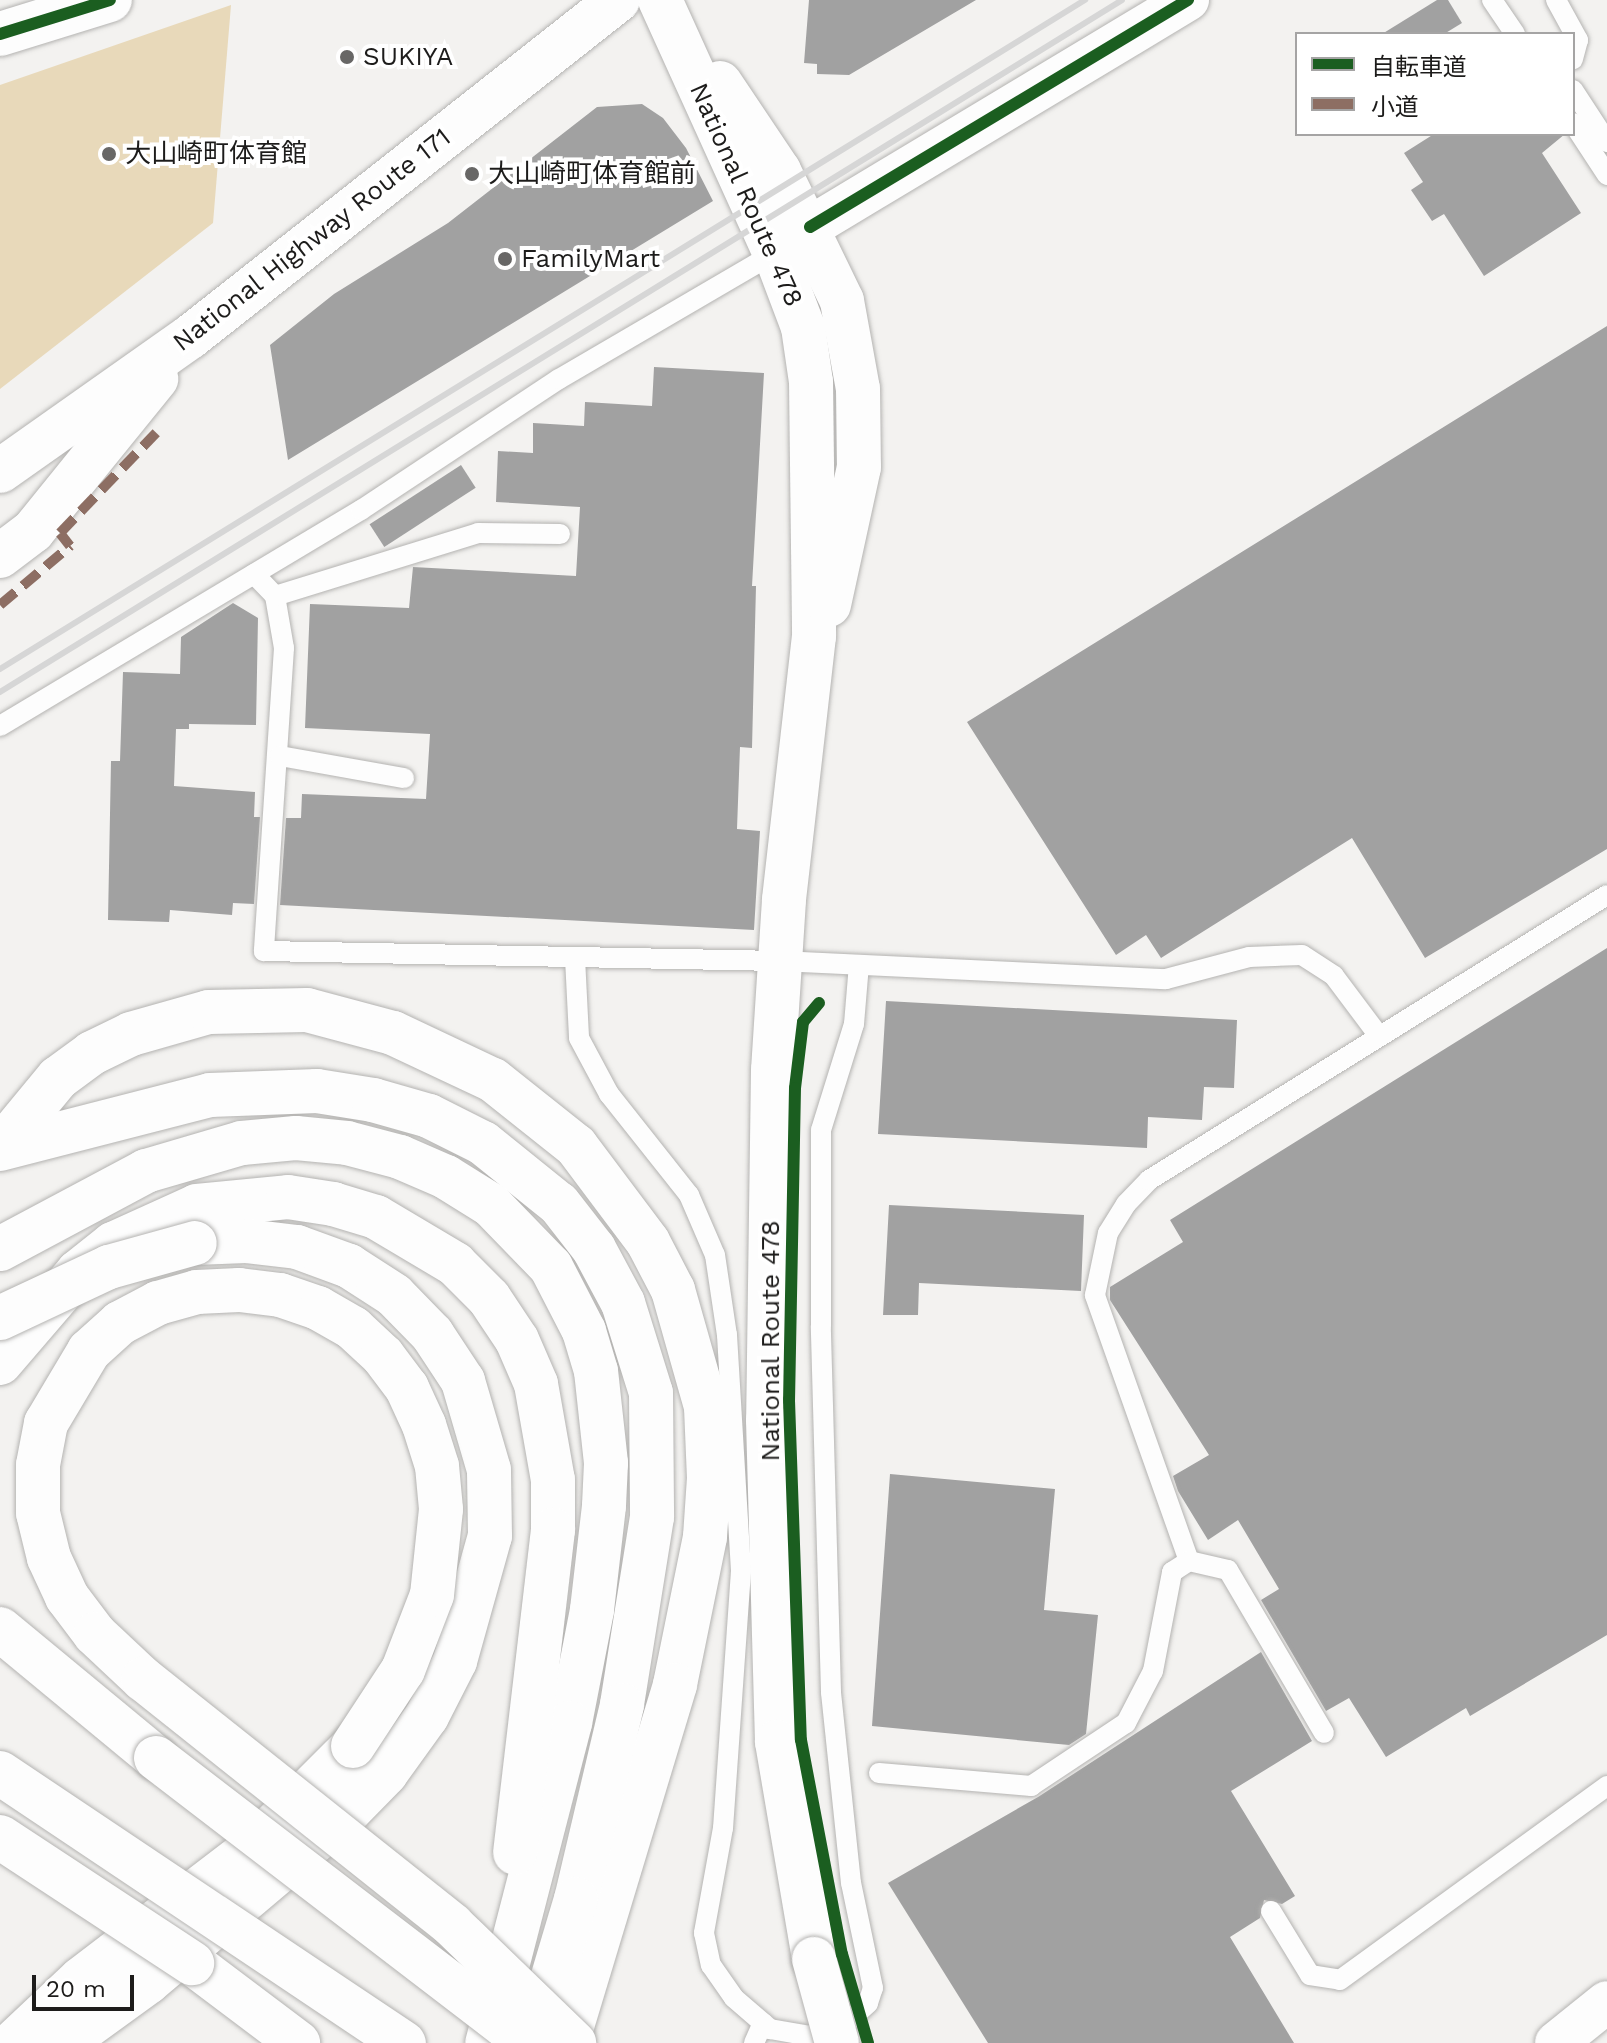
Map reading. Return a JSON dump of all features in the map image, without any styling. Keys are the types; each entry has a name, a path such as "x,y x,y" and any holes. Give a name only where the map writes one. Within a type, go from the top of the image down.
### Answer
{"main road":[{"path":"0,34 110,0"},
{"name":"National Highway Route 171","path":"0,471 190,337 618,0"},
{"name":"National Route 478","path":"663,0 779,171 810,227 842,301 858,389 859,467 837,577 814,636"},
{"name":"National Route 478","path":"663,0 775,253 803,327 811,382 814,636 780,961 773,1070 768,1420 777,1742 814,1959 837,2043"},
{"path":"0,556 33,531 190,337"},
{"path":"9,1147 58,1078 92,1053 131,1034 209,1012 307,1010 393,1033 493,1080 576,1146 648,1242 673,1290 706,1407 709,1478 696,1598 573,2031"},
{"path":"9,1147 157,1105 263,1090 373,1100 429,1116 483,1143 559,1204 594,1249 623,1303 651,1393 653,1476 648,1545 573,2031"},
{"path":"0,1249 146,1171 219,1148 296,1138 347,1143 400,1157 446,1177 491,1205 551,1267 584,1331 596,1371 606,1463 592,1610 570,1723 492,2025"},
{"path":"0,1363 78,1272 113,1244 197,1206 241,1199 288,1197 376,1217 455,1264 489,1298 517,1340 536,1384 553,1480 553,1530 492,2025"},
{"path":"0,1318 109,1267 195,1243 247,1241 297,1247 349,1266 394,1295 432,1334 463,1381 489,1470 490,1536 478,1592 455,1661 427,1716 386,1773 342,1818 148,1982 64,2043"},
{"path":"13,2043 81,1979 247,1852 288,1813 298,1803 319,1783 388,1696 419,1634 432,1595 441,1509 437,1466 407,1388 353,1328 280,1295 239,1290 184,1296 120,1323 89,1351 65,1385 46,1423 38,1465 38,1513 49,1558 67,1597 95,1634 133,1670 204,1731 217,1740 241,1760 254,1769 291,1799 303,1808 452,1925 573,2031"},
{"path":"0,1629 156,1758 530,2043 576,1899 622,1705"},
{"path":"0,1773 404,2043"},
{"path":"0,1837 177,1954 298,2043"},
{"path":"0,1856 177,1954"}],"street":[{"path":"810,227 1188,0"},
{"path":"1564,2040 1607,2002"}],"lane":[{"path":"1492,0 1514,32"},
{"path":"1556,0 1574,32"},
{"path":"1575,93 1607,142"},
{"path":"1575,126 1607,175"},
{"path":"0,726 361,510 559,379 775,253"},
{"path":"275,596 478,533 560,534"},
{"path":"254,574 275,596 284,648 280,756 264,951 780,961 1166,979 1249,957 1302,955 1334,976 1379,1036"},
{"path":"280,756 404,778"},
{"path":"1189,1561 1095,1295 1108,1233 1149,1180 1607,895"},
{"path":"575,958 579,1038 609,1094 689,1195 715,1255 727,1335 741,1571 723,1828 704,1933 711,1965 734,1998 763,2023 809,2036 845,2024 868,2003 873,1988 851,1883 831,1692 821,1326 821,1130 854,1024 859,965"},
{"path":"879,1773 1031,1786 1126,1723 1153,1671 1172,1572 1189,1561 1228,1570 1324,1733"},
{"path":"1271,1911 1310,1975 1340,1980 1607,1786"},
{"path":"754,2043 763,2023"}],"shaded area":[{"name":"大山崎町体育館","path":"231,5 213,223 0,389 0,85"}],"building":[{"path":"809,0 976,0 849,75 817,74 817,64 804,63"},
{"path":"1437,0 1448,0 1462,23 1447,32 1385,32"},
{"name":"FamilyMart","path":"642,104 663,118 686,148 713,201 288,460 270,345 334,294 448,223 597,107"},
{"path":"1431,136 1563,136 1542,153 1581,213 1484,276 1444,214 1432,221 1411,190 1423,182 1404,153"},
{"path":"1607,326 1607,849 1425,958 1352,838 1161,958 1146,935 1116,955 967,722"},
{"path":"654,367 764,373 752,586 756,586 752,748 740,747 737,829 760,831 754,930 280,905 286,818 301,818 302,794 426,799 430,734 305,728 310,604 409,608 413,567 576,576 580,507 496,502 498,451 533,453 533,423 584,426 585,402 652,406"},
{"path":"461,465 476,488 384,547 370,524"},
{"path":"233,603 258,618 256,725 189,724 189,729 176,729 174,786 255,792 254,817 260,817 254,904 233,903 232,915 170,910 169,922 108,920 111,761 120,761 123,672 180,674 181,637"},
{"path":"1607,948 1607,1635 1470,1716 1466,1708 1386,1757 1349,1698 1326,1711 1261,1600 1279,1589 1238,1520 1208,1540 1178,1491 1173,1476 1209,1455 1110,1300 1110,1287 1183,1242 1170,1220"},
{"path":"886,1001 1237,1020 1234,1088 1204,1087 1202,1120 1148,1117 1147,1148 878,1134"},
{"path":"889,1205 1084,1215 1081,1291 919,1283 918,1315 883,1315"},
{"path":"890,1474 1055,1489 1044,1610 1098,1615 1086,1734 1069,1745 872,1726"},
{"path":"1261,1652 1312,1741 1231,1791 1295,1896 1282,1904 1264,1900 1260,1918 1230,1937 1294,2043 988,2043 888,1883 1038,1797"}],"railway":[{"path":"0,669 1085,0"},
{"path":"0,692 1122,0"}],"marked path":[{"path":"0,605 70,546 60,533 156,433"}],"cycle path":[{"path":"0,34 110,0"},
{"path":"810,227 1188,0"},
{"path":"819,1003 803,1022 795,1088 789,1401 801,1740 842,1954 868,2043"}],"place":[{"name":"SUKIYA","path":"347,57"},
{"name":"大山崎町体育館","path":"109,154"},
{"name":"大山崎町体育館前","path":"472,174"},
{"name":"FamilyMart","path":"505,259"}]}
